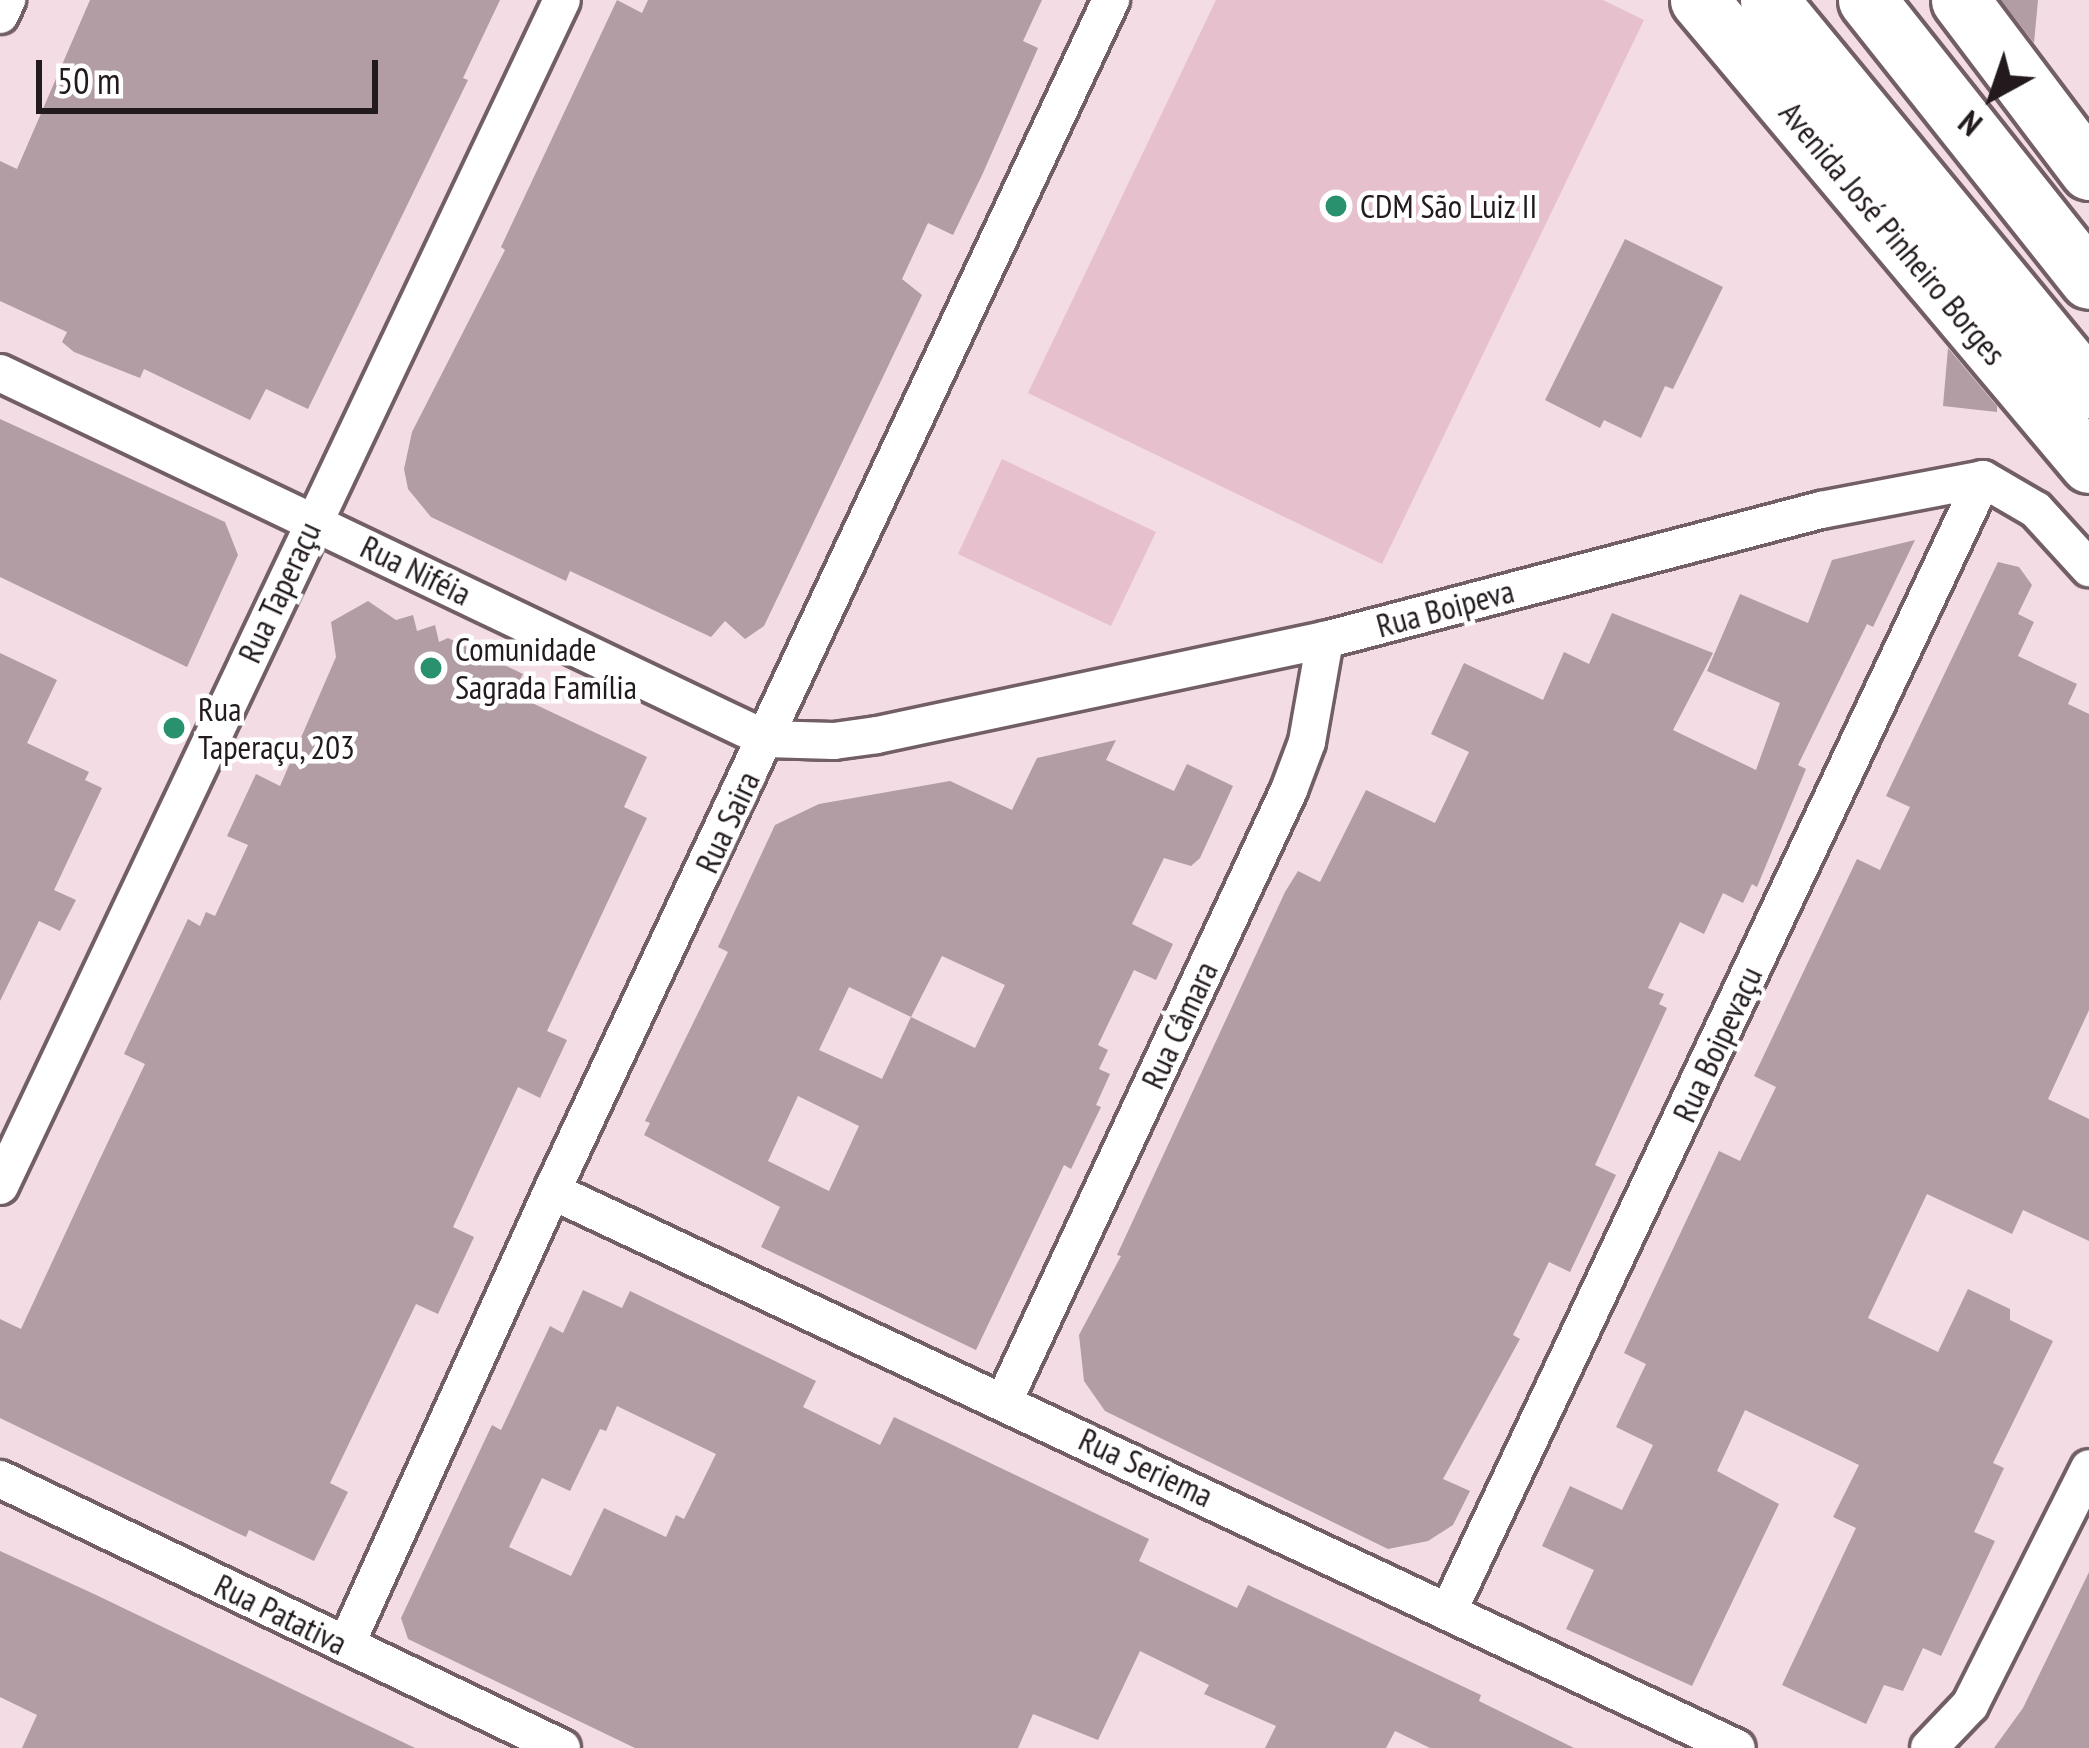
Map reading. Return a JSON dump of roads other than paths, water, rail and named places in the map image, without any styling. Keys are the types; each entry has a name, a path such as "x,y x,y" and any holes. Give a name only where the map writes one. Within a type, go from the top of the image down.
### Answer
{"main road":[{"name":"Avenida José Pinheiro Borges","path":"1700,0 2089,464"},
{"path":"1769,0 2089,389"},
{"path":"1867,0 2089,280"},
{"path":"1960,0 2089,171"}],"street":[{"path":"0,15 7,0"},
{"name":"Rua Taperaçu","path":"0,1186 562,0"},
{"name":"Rua Saira","path":"346,1645 552,1191 1111,0"},
{"name":"Rua Niféia","path":"0,373 766,739"},
{"path":"1983,479 2036,510 2089,568"},
{"name":"Rua Boipeva","path":"766,739 834,741 877,735 1324,640 1821,510 1983,479"},
{"name":"Rua Boipevaçu","path":"1450,1608 1983,479"},
{"name":"Rua Câmara","path":"1004,1401 1289,790 1307,742 1324,640"},
{"name":"Rua Seriema","path":"552,1191 1450,1608 1737,1748"},
{"path":"1929,1748 1970,1705 2089,1468"},
{"name":"Rua Patativa","path":"0,1479 562,1748"}],"place":[{"name":"CDM São Luiz II","path":"1336,206"},
{"name":"Comunidade Sagrada Família","path":"431,668"},
{"name":"Rua Taperaçu, 203","path":"174,728"}]}
